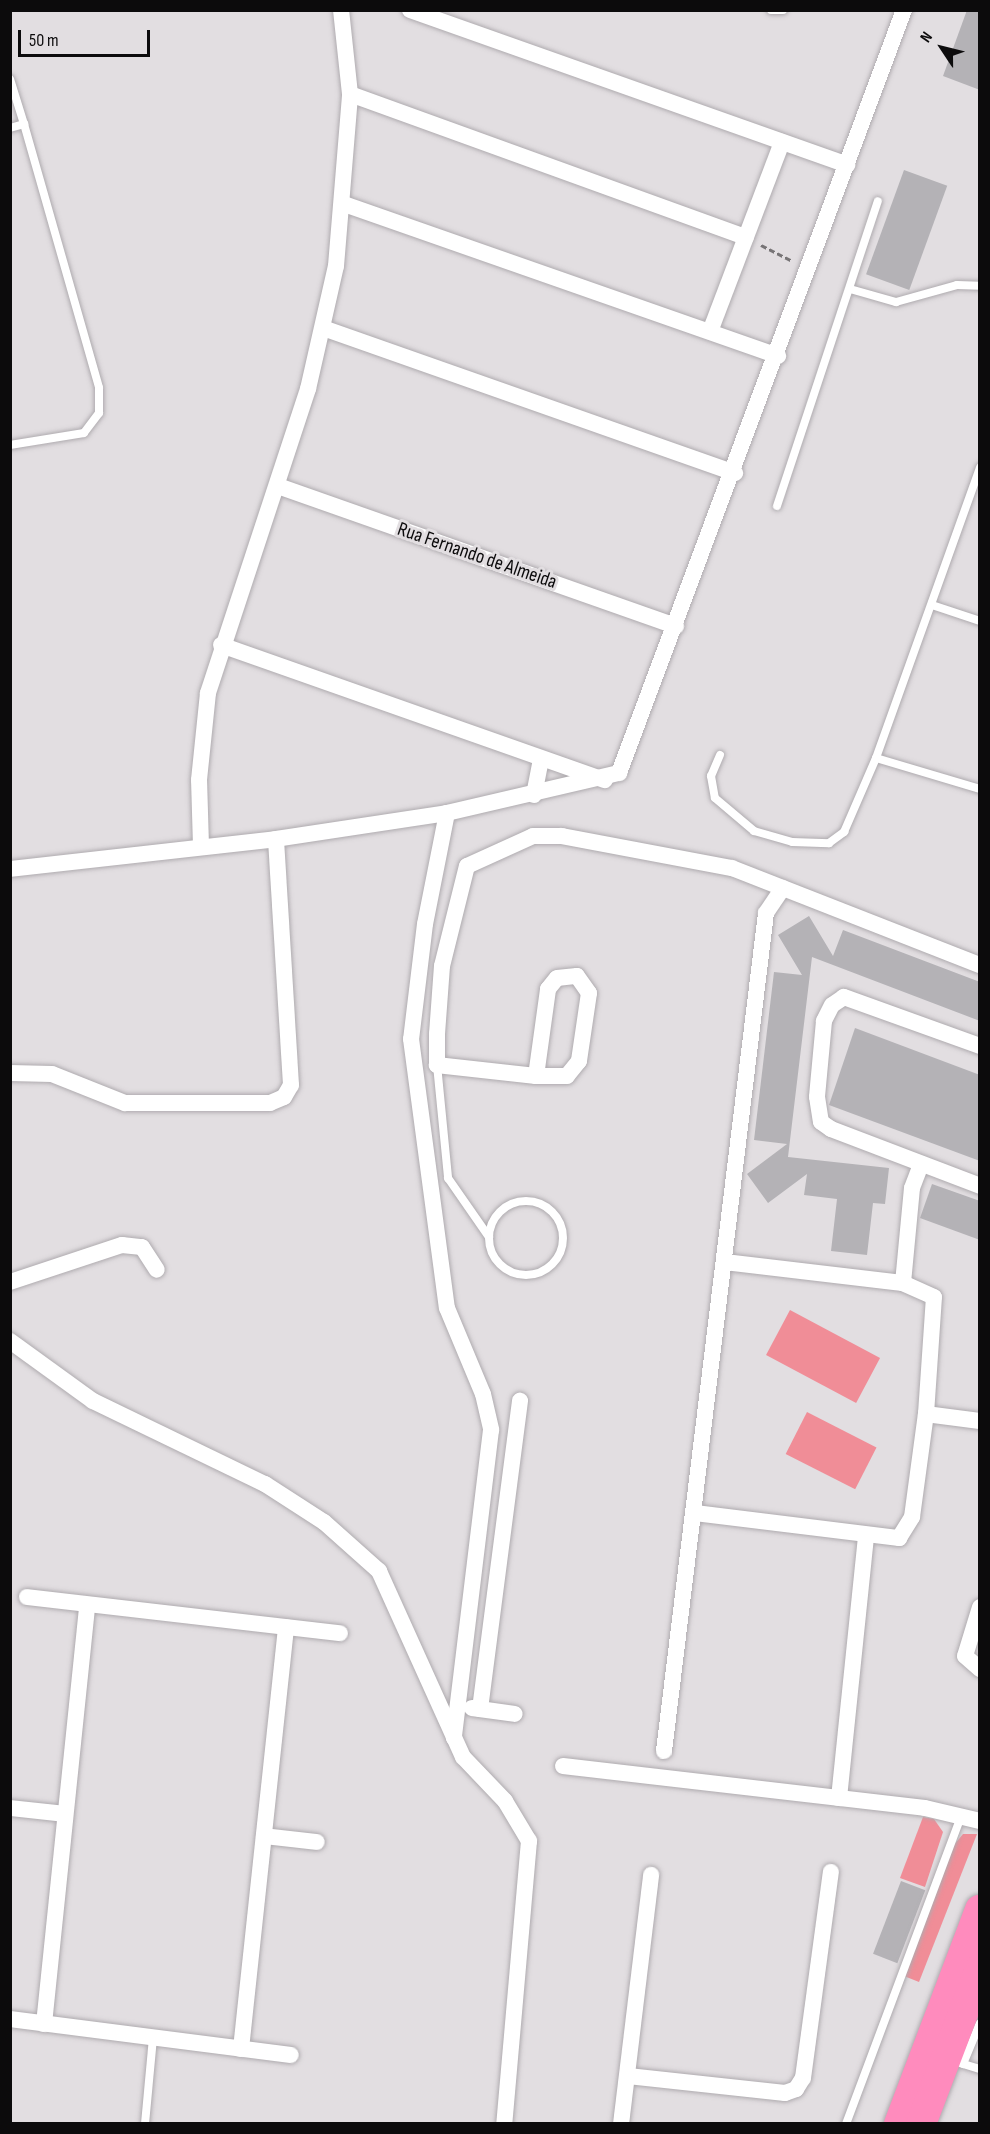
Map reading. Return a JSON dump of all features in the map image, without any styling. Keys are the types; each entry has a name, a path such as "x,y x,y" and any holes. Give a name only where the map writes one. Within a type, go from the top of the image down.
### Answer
{"highway":[{"path":"899,2124 980,1910"},
{"path":"921,2124 954,2061 980,1969"}],"street":[{"path":"201,846 202,744 221,645 278,486 323,328 344,204 350,94 341,10"},
{"path":"10,869 276,839 447,813 605,780 628,760 904,10"},
{"path":"420,12 848,165"},
{"path":"350,94 746,237"},
{"path":"711,329 782,142"},
{"path":"344,204 711,329 778,356"},
{"path":"323,328 735,473"},
{"name":"Rua Fernando de Almeida","path":"278,486 676,626"},
{"path":"221,645 605,780"},
{"path":"534,795 541,759"},
{"path":"447,813 425,924 411,1039 447,1308 483,1394 491,1430 453,1739"},
{"path":"536,1076 548,989 557,978 577,976 589,993 577,1068 560,1077 536,1076 437,1065 442,966 466,866 479,857 533,836 562,836 732,868 980,965"},
{"path":"10,1073 52,1074 125,1103 270,1103 284,1097 291,1085 276,839"},
{"path":"664,1751 695,1513 766,913 783,888"},
{"path":"980,1046 844,997 832,1005 824,1021 817,1097 821,1122 980,1186"},
{"path":"903,1283 912,1188 921,1164"},
{"path":"10,1282 122,1245 142,1247 158,1270"},
{"path":"695,1513 866,1536 899,1538 908,1529 926,1414 937,1310 934,1297 903,1283 724,1262"},
{"path":"10,1341 93,1401 265,1484 364,1554 393,1594 453,1739 518,1818 529,1841 504,2124"},
{"path":"480,1709 520,1401"},
{"path":"926,1414 980,1421"},
{"path":"839,1798 866,1536"},
{"path":"27,1597 340,1633"},
{"path":"44,2024 87,1605"},
{"path":"978,1616 965,1656 980,1669"},
{"path":"241,2049 286,1627"},
{"path":"458,1707 515,1714"},
{"path":"563,1766 839,1798 961,1816 980,1821"},
{"path":"10,1808 65,1814"},
{"path":"264,1836 317,1842"},
{"path":"628,2076 784,2093 796,2089 803,2078 831,1872"},
{"path":"621,2124 651,1875"},
{"path":"10,2019 291,2055"}],"lane":[{"path":"771,10 783,10"},
{"path":"10,79 99,388 99,413 84,433 10,445"},
{"path":"10,128 24,124"},
{"path":"777,506 878,201"},
{"path":"850,289 896,302 957,285 980,286"},
{"path":"720,755 711,776 715,798 731,816 754,831 792,842 829,843 844,832 876,758 980,467"},
{"path":"932,604 980,621"},
{"path":"876,758 980,789"},
{"path":"437,1065 448,1178 489,1237 495,1259 526,1276 557,1260 564,1239 556,1214 534,1201 503,1209 489,1237"},
{"path":"846,2124 961,1816"},
{"path":"980,2023 954,2061 980,2069"},
{"path":"145,2124 153,2038"}],"path":[{"path":"746,237 809,270"}],"shaded area":[{"path":"790,1310 880,1358 856,1403 766,1355"},
{"path":"807,1412 876,1447 855,1489 786,1454"},
{"path":"923,1817 934,1819 943,1832 925,1887 900,1878"},
{"path":"963,1834 977,1834 919,1982 904,1976 954,1845"}],"building":[{"path":"967,10 980,10 980,90 943,76"},
{"path":"904,170 947,186 909,290 866,274"},
{"path":"809,916 833,956 843,930 980,982 980,1021 812,957 788,1157 889,1168 885,1204 873,1203 867,1255 831,1251 837,1199 804,1195 807,1174 768,1203 747,1174 787,1144 754,1140 774,972 802,975 778,935"},
{"path":"855,1028 980,1075 980,1161 829,1105"},
{"path":"932,1184 980,1201 980,1240 920,1218"},
{"path":"901,1881 925,1890 897,1963 873,1954"}]}
